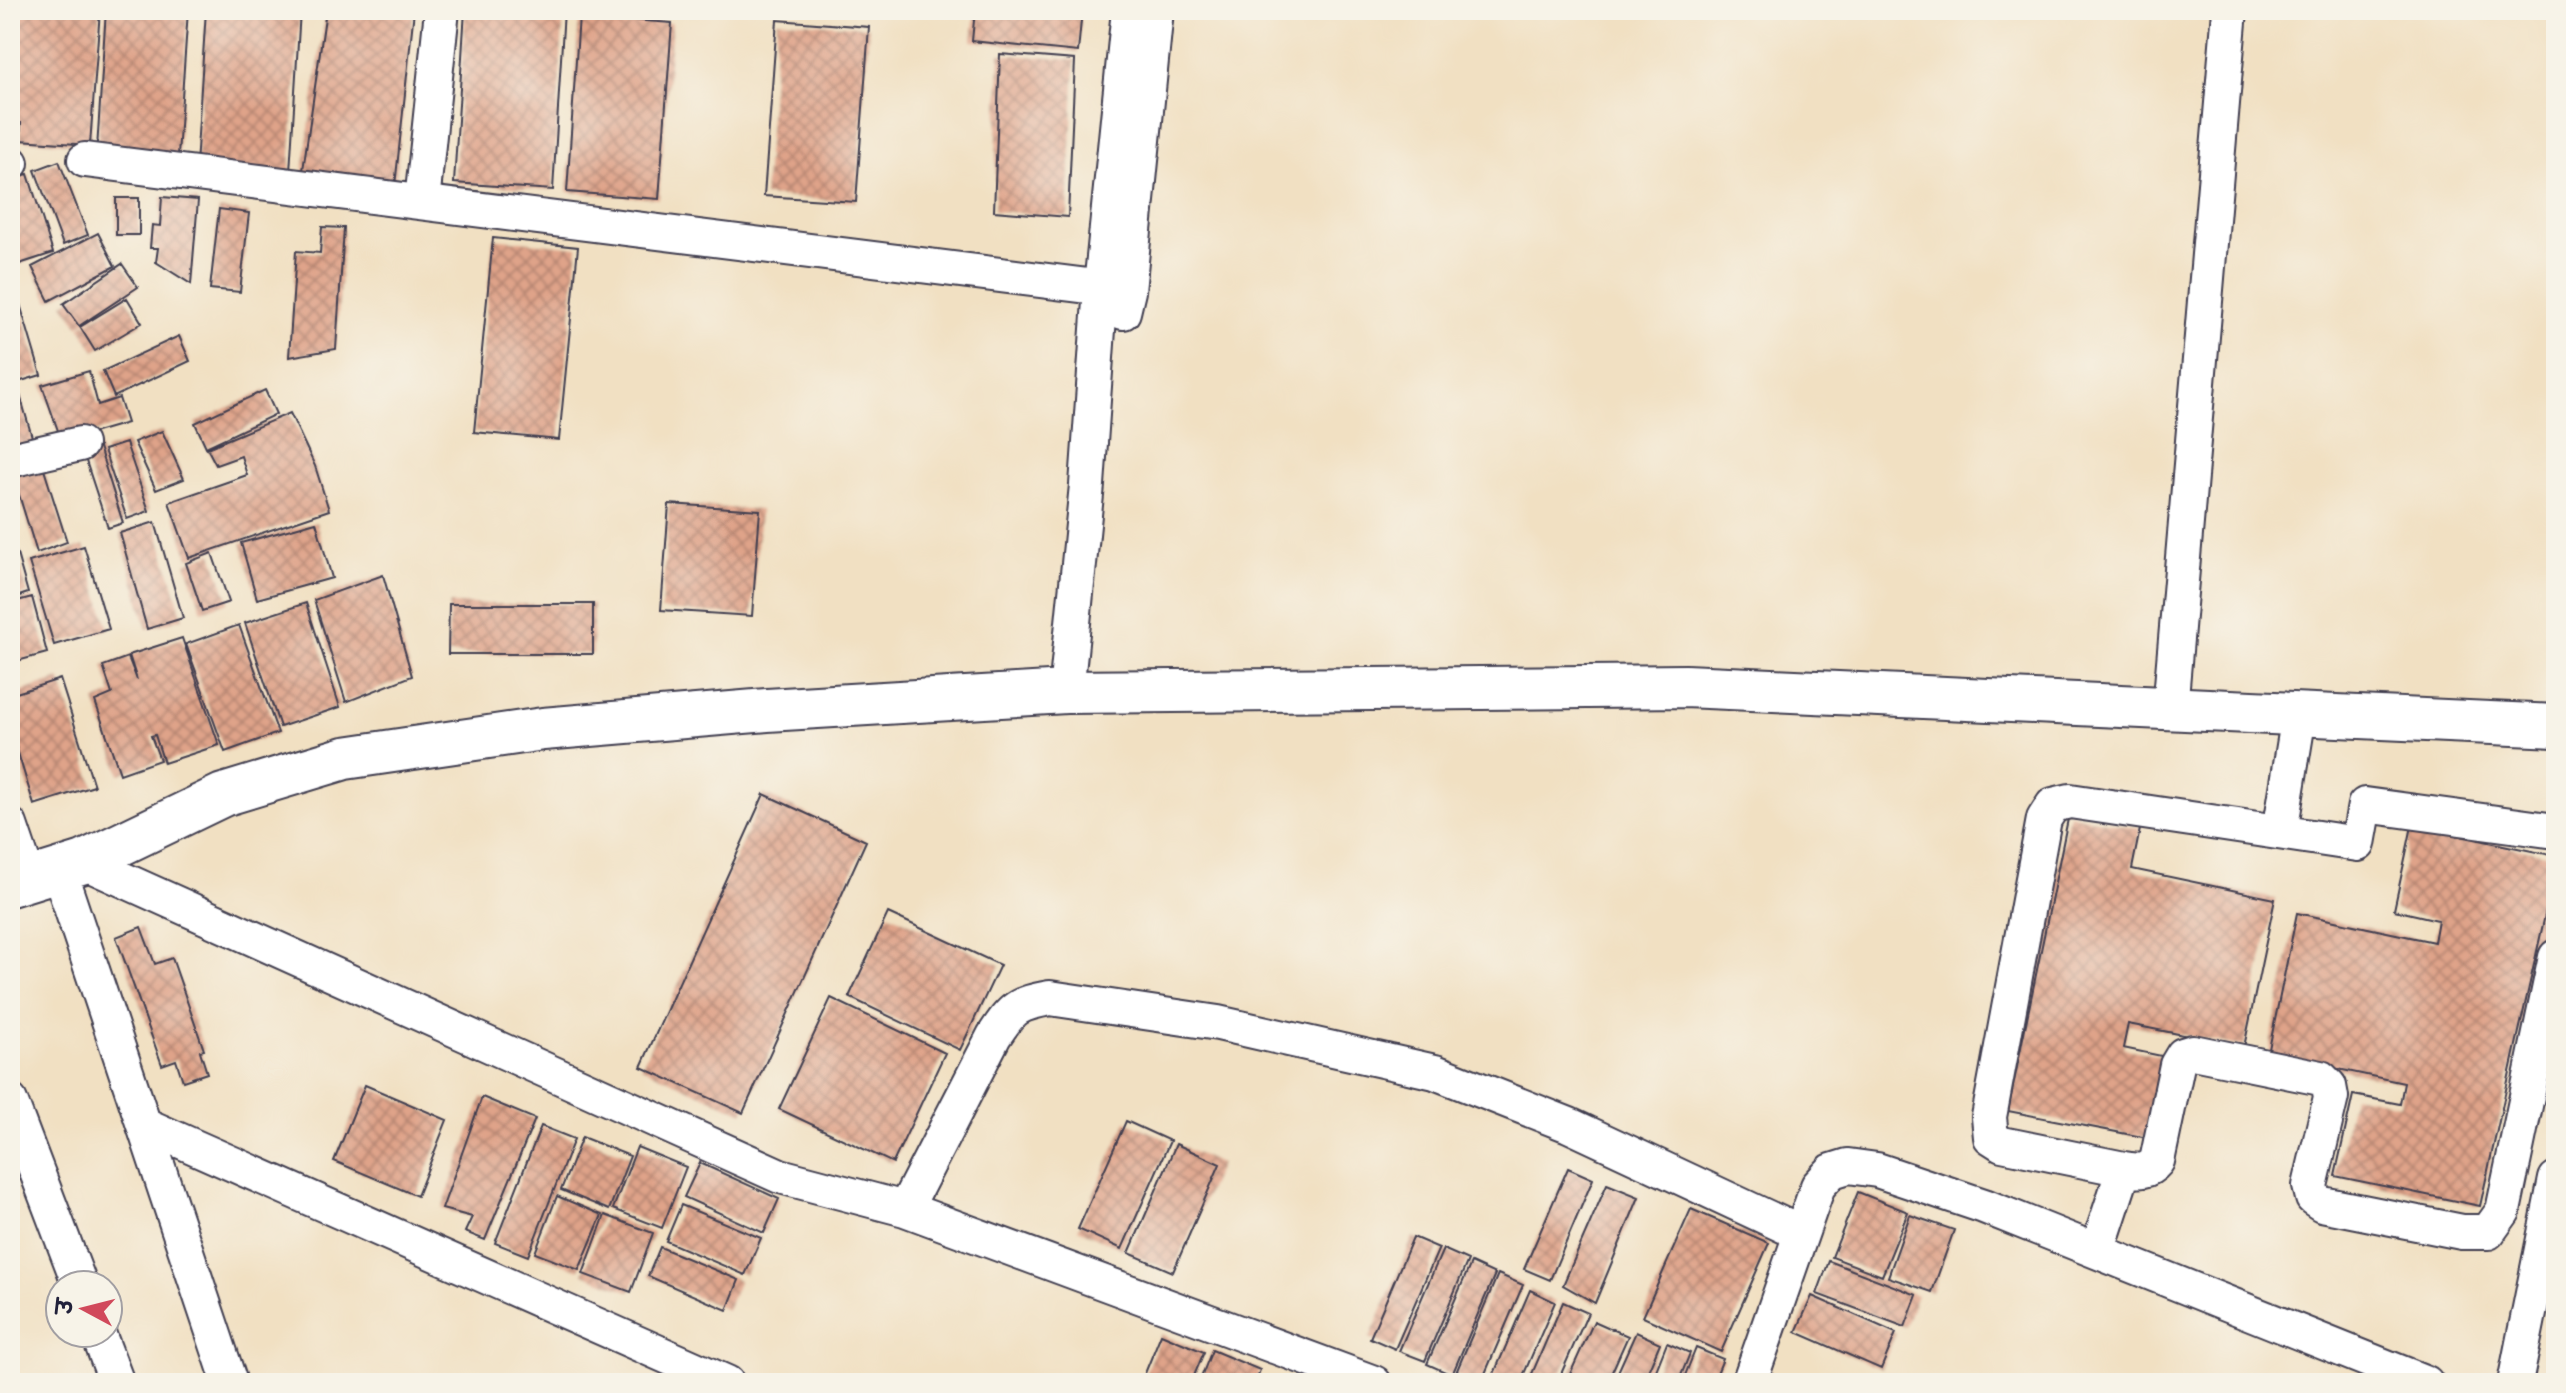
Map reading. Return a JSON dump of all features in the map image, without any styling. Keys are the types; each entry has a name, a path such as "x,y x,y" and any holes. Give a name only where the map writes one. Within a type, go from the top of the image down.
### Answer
{"street":[{"path":"422,202 442,10"},
{"path":"1114,289 1129,10"},
{"path":"1066,692 1087,485 1156,10"},
{"path":"2170,709 2230,10"},
{"path":"85,160 1114,289"},
{"path":"10,460 80,444"},
{"path":"45,874 223,795 345,758 543,729 767,710 1066,692 1685,686 2556,726"},
{"path":"2280,832 2299,715"},
{"path":"2556,831 2365,805 2358,844 2070,801 2053,805 2044,819 1989,1117 1991,1137 2002,1144 2124,1169 2142,1172 2150,1169 2157,1161 2177,1065 2183,1055 2193,1052 2321,1078 2329,1086 2331,1097 2310,1186 2313,1198 2322,1204 2462,1232 2488,1232 2503,1211 2556,957"},
{"path":"10,825 45,874 145,1125 230,1383"},
{"path":"45,874 780,1176 905,1209 1374,1383"},
{"path":"905,1209 1007,1015 1023,1003 1050,998 1218,1023 1435,1072 1569,1125 1800,1233"},
{"path":"10,1101 74,1269"},
{"path":"145,1125 727,1383"},
{"path":"1749,1383 1818,1186 1832,1171 1848,1166 1877,1170 1971,1201 2426,1383"},
{"path":"2097,1251 2124,1169"},
{"path":"2515,1383 2556,1179"},
{"path":"104,1349 117,1383"}],"building":[{"path":"10,10 100,10 90,145 20,140 21,123 10,122"},
{"path":"106,10 188,10 178,155 97,149"},
{"path":"206,10 300,10 290,172 196,166"},
{"path":"326,10 414,10 395,186 302,177"},
{"path":"465,10 564,10 553,190 454,183"},
{"path":"975,10 1082,10 1078,52 972,41"},
{"path":"579,16 672,23 659,199 567,192"},
{"path":"777,20 869,27 856,202 764,196"},
{"path":"1000,54 1075,60 1068,217 994,211"},
{"path":"59,161 88,235 63,245 35,170"},
{"path":"28,174 53,253 10,267 10,179"},
{"path":"162,197 198,200 191,284 156,262 158,248 150,248 152,225 160,226"},
{"path":"116,198 139,198 139,235 116,235"},
{"path":"219,209 249,213 240,292 210,289"},
{"path":"322,227 344,228 336,349 289,357 296,251 320,253"},
{"path":"98,233 115,266 49,301 32,267"},
{"path":"493,238 578,247 559,440 474,432"},
{"path":"122,264 138,287 79,326 63,304"},
{"path":"17,294 41,375 18,382 10,355 10,296"},
{"path":"127,298 142,323 95,351 80,327"},
{"path":"179,336 190,361 114,397 103,371"},
{"path":"89,371 98,405 119,398 127,423 62,442 42,385"},
{"path":"265,390 276,414 206,447 195,423"},
{"path":"20,395 34,444 14,450 10,434 10,398"},
{"path":"290,413 315,466 329,510 189,558 169,502 247,475 241,456 216,465 207,448"},
{"path":"162,431 184,479 156,490 134,442"},
{"path":"126,443 149,511 127,519 104,450"},
{"path":"99,447 123,523 108,528 83,452"},
{"path":"41,460 67,542 37,553 11,469"},
{"path":"669,504 760,510 752,616 661,610"},
{"path":"155,522 183,618 147,629 120,533"},
{"path":"316,522 332,578 257,599 241,543"},
{"path":"13,540 28,593 10,599 10,541"},
{"path":"84,546 109,629 54,645 29,562"},
{"path":"212,553 229,602 202,611 186,563"},
{"path":"383,575 412,676 346,702 314,600"},
{"path":"32,597 47,653 10,663 10,603"},
{"path":"306,603 340,707 280,727 245,623"},
{"path":"449,604 593,604 593,654 448,654"},
{"path":"239,625 278,733 225,752 186,644"},
{"path":"182,638 219,745 164,763 155,735 151,736 160,760 120,774 95,701 112,694 103,666 128,657 137,680 129,655"},
{"path":"60,679 94,786 34,805 10,727 10,695"},
{"path":"764,794 866,841 743,1113 641,1067"},
{"path":"2069,814 2140,829 2132,869 2275,899 2244,1047 2128,1024 2123,1048 2171,1058 2153,1139 2008,1111"},
{"path":"2412,826 2556,856 2480,1206 2335,1176 2353,1095 2400,1104 2404,1083 2268,1054 2297,913 2434,942 2438,920 2394,910"},
{"path":"888,913 1000,965 960,1050 849,997"},
{"path":"141,927 155,964 172,958 204,1050 200,1051 207,1073 183,1081 176,1060 162,1065 116,937"},
{"path":"831,998 945,1053 893,1163 779,1109"},
{"path":"365,1085 447,1120 417,1196 334,1161"},
{"path":"482,1097 535,1119 485,1240 465,1232 472,1217 442,1209"},
{"path":"1126,1121 1170,1141 1122,1249 1078,1229"},
{"path":"541,1126 574,1139 528,1256 495,1243"},
{"path":"582,1137 630,1156 609,1210 561,1190"},
{"path":"1176,1144 1220,1164 1173,1272 1129,1253"},
{"path":"637,1147 686,1167 662,1228 613,1209"},
{"path":"700,1163 779,1199 764,1233 684,1197"},
{"path":"1568,1168 1593,1179 1550,1280 1524,1269"},
{"path":"1607,1184 1639,1197 1595,1303 1563,1285"},
{"path":"1858,1192 1908,1212 1882,1276 1832,1257"},
{"path":"557,1196 602,1215 579,1270 535,1253"},
{"path":"681,1205 761,1238 745,1275 666,1241"},
{"path":"1691,1209 1769,1243 1721,1352 1643,1317"},
{"path":"605,1215 653,1233 631,1292 583,1274"},
{"path":"1910,1215 1954,1230 1932,1292 1888,1277"},
{"path":"1413,1237 1439,1248 1395,1349 1370,1338"},
{"path":"660,1247 739,1280 727,1310 648,1276"},
{"path":"1443,1249 1468,1260 1425,1361 1399,1351"},
{"path":"1829,1261 1917,1295 1905,1327 1817,1294"},
{"path":"1471,1263 1495,1274 1452,1375 1427,1364"},
{"path":"1498,1274 1523,1285 1481,1383 1472,1383 1455,1375"},
{"path":"1530,1290 1555,1302 1520,1383 1490,1383"},
{"path":"1812,1296 1896,1333 1881,1369 1796,1332"},
{"path":"1563,1302 1588,1313 1557,1383 1528,1383"},
{"path":"1594,1321 1628,1336 1607,1383 1566,1383"},
{"path":"1636,1332 1660,1343 1643,1383 1613,1383"},
{"path":"1161,1334 1204,1352 1191,1383 1141,1383"},
{"path":"1667,1343 1690,1353 1678,1383 1651,1383"},
{"path":"1696,1348 1723,1359 1713,1383 1682,1383"},
{"path":"1212,1350 1260,1370 1255,1383 1199,1383"}]}
